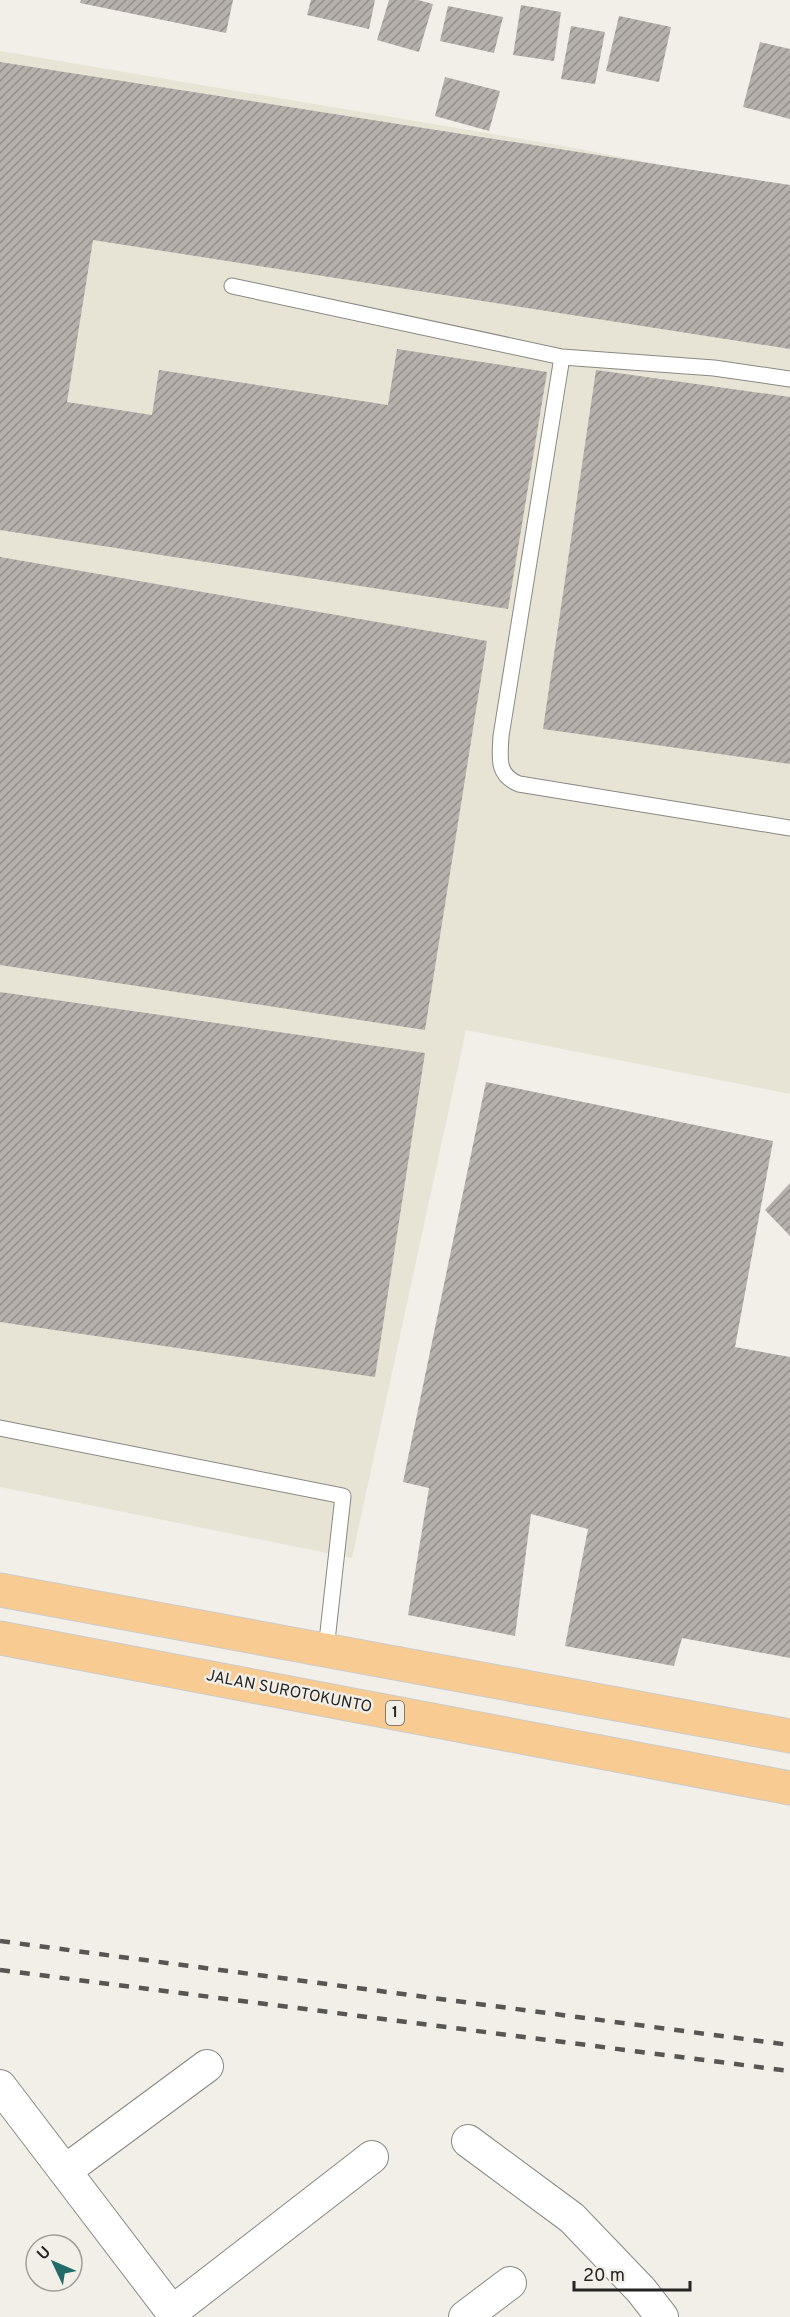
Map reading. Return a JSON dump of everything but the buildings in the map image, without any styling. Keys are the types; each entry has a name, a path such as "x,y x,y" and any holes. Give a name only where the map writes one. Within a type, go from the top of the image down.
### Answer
{"main road":[{"path":"0,1590 790,1736"},
{"name":"JALAN SUROTOKUNTO","path":"0,1638 790,1788"}],"street":[{"path":"65,2171 207,2066"},
{"path":"0,2086 174,2314 372,2157"},
{"path":"468,2141 572,2218 641,2290 662,2317"},
{"path":"465,2317 510,2283"}],"lane":[{"path":"232,286 561,357 714,368 790,380"},
{"path":"561,357 501,736 500,769 505,777 519,784 790,828"},
{"path":"0,1428 343,1496 326,1650"}],"shaded area":[{"path":"0,51 569,147 790,190 790,1094 466,1030 352,1558 0,1487"}],"railway":[{"path":"0,1941 790,2045"},
{"path":"0,1970 790,2071"}]}
